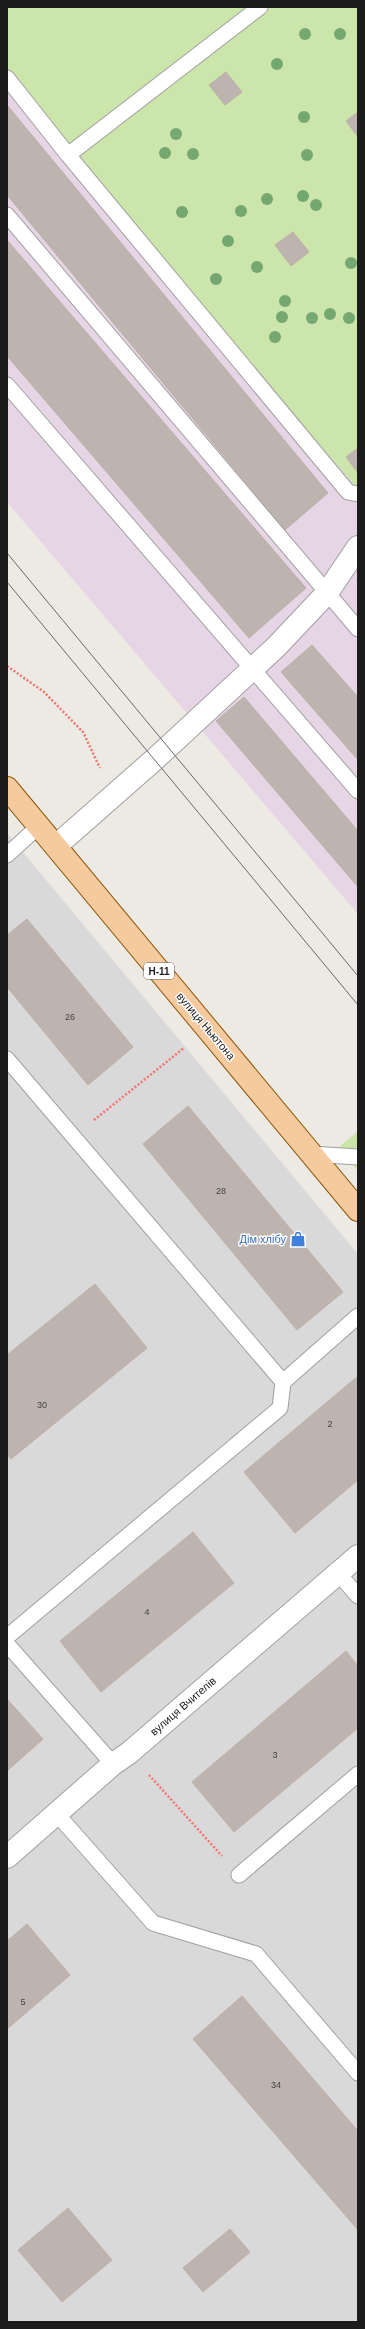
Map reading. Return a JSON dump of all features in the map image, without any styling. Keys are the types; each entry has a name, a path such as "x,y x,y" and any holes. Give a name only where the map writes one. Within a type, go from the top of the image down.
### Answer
{"main road":[{"name":"вулиця Ньютона","path":"7,788 358,1210"}],"street":[{"path":"56,846 253,669 327,593 358,547"},
{"name":"вулиця Вчителів","path":"7,1857 56,1813 358,1556"}],"lane":[{"path":"68,155 260,7"},
{"path":"7,78 68,155 348,492 358,494"},
{"path":"7,215 358,629"},
{"path":"7,384 358,791"},
{"path":"7,855 39,826"},
{"path":"7,1059 283,1382"},
{"path":"311,1154 358,1158"},
{"path":"7,1637 280,1408 283,1382 358,1316"},
{"path":"338,1573 358,1596"},
{"path":"7,1644 121,1758"},
{"path":"239,1875 358,1774"},
{"path":"56,1813 153,1923 256,1954 358,2073"}],"path":[{"path":"7,666 44,692 83,732 113,796"},
{"path":"73,1137 207,1028"},
{"path":"121,1758 239,1875"}],"shaded area":[{"path":"7,80 358,489 358,914 7,502"},
{"path":"7,833 358,1254 358,2322 7,2322"}],"green space":[{"path":"7,7 358,7 358,489 7,83"},
{"path":"358,1131 358,1171 339,1147"}],"building":[{"path":"226,72 242,92 225,105 209,85"},
{"path":"7,105 328,493 285,530 7,195"},
{"path":"358,112 358,137 346,121"},
{"path":"293,232 309,252 291,266 275,245"},
{"path":"7,240 306,588 249,638 7,356"},
{"path":"358,448 358,473 346,457"},
{"path":"312,645 358,697 358,760 281,672"},
{"path":"244,697 358,831 358,887 216,721"},
{"path":"27,919 133,1047 88,1085 7,987 7,935"},
{"path":"188,1106 343,1292 297,1330 143,1144"},
{"path":"95,1284 147,1348 11,1459 7,1454 7,1355"},
{"path":"358,1376 358,1480 295,1533 244,1472"},
{"path":"193,1532 234,1583 101,1692 60,1641"},
{"path":"346,1651 358,1666 358,1728 234,1832 192,1782"},
{"path":"7,1699 43,1739 7,1771"},
{"path":"27,1924 70,1975 7,2029 7,1941"},
{"path":"242,1996 358,2131 358,2230 193,2039"},
{"path":"68,2208 112,2260 62,2302 18,2250"},
{"path":"230,2229 250,2252 203,2292 183,2268"}],"tram line":[{"path":"7,553 358,976"},
{"path":"7,582 358,1005"}],"place":[{"name":"Дім хлібу","path":"298,1239"}]}
